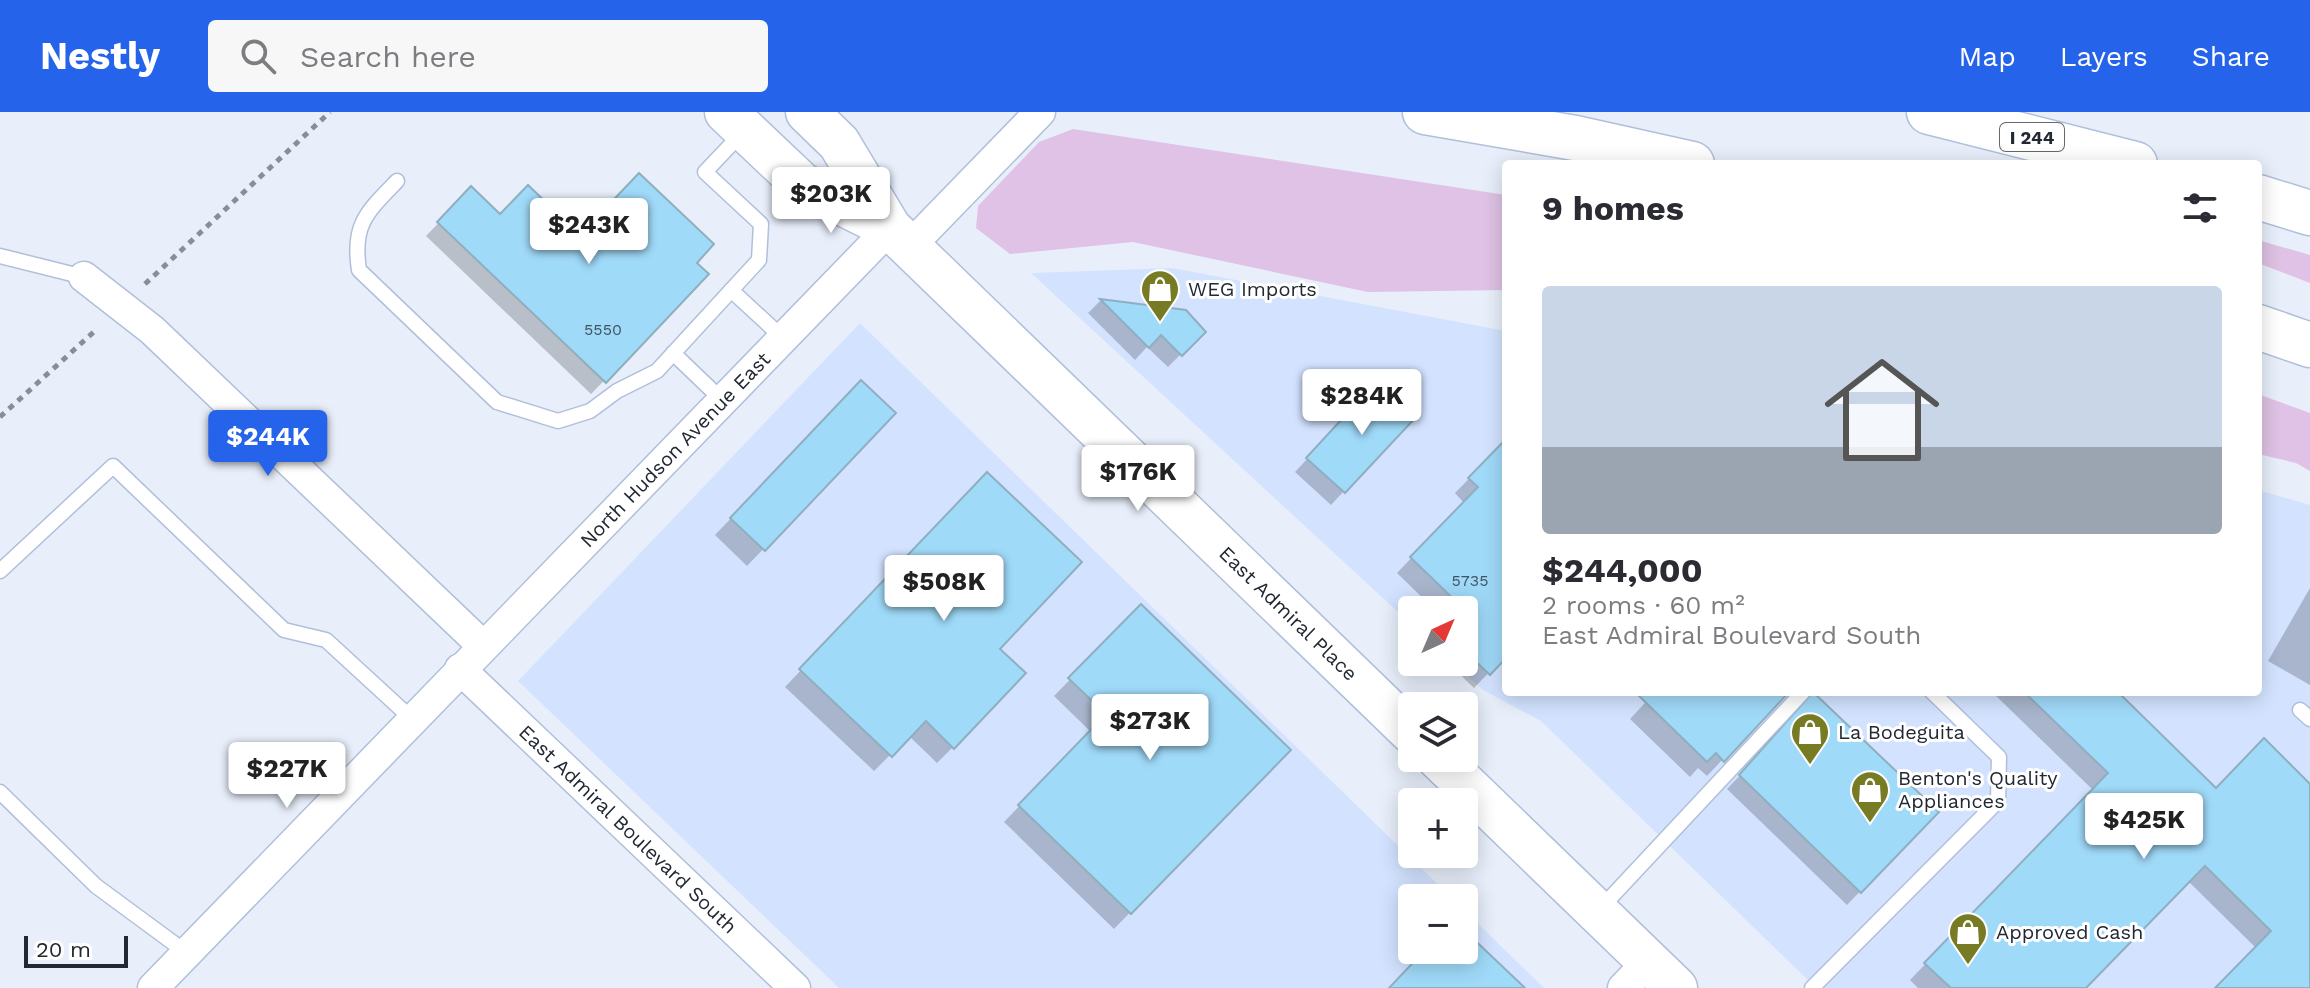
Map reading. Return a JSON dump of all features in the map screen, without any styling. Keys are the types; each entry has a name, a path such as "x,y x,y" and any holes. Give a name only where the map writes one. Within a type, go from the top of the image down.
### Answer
{"highway":[{"path":"1425,112 1575,138 1674,160"},
{"name":"I 244","path":"1929,112 2119,160"},
{"path":"2262,198 2310,213"},
{"path":"2262,328 2310,345"}],"main road":[{"path":"807,112 839,143 900,238"},
{"path":"736,121 802,184 900,238"},
{"name":"East Admiral Place","path":"900,238 1398,719"},
{"path":"1452,772 1597,912 1649,979"}],"street":[{"name":"North Hudson Avenue East","path":"153,988 783,338 1040,112"},
{"path":"84,277 152,330 483,646"},
{"name":"East Admiral Boulevard South","path":"460,669 795,988"}],"lane":[{"path":"397,181 373,206 355,240 359,270 497,402 558,421 590,411 617,391 657,371 759,260 761,224 705,172 736,121"},
{"path":"0,256 84,277"},
{"path":"731,290 783,338"},
{"path":"673,353 722,400"},
{"path":"0,571 113,466 284,630 326,640 412,719"},
{"path":"1597,912 1799,696"},
{"path":"1812,988 1998,801 1999,757 1936,696"},
{"path":"0,792 96,886 187,953"}],"path":[{"path":"0,417 330,112"}],"shaded area":[{"path":"1073,129 1502,194 1502,290 1368,292 1133,242 1010,254 976,228 978,206 1039,142"},
{"path":"2262,241 2310,255 2310,283 2262,265"},
{"path":"1172,268 1502,330 1502,696 2262,696 2262,491 2310,505 2310,988 1816,988 1541,721 1483,690 1468,676 1478,676 1478,596 1398,596 1398,612 1031,273"},
{"path":"860,323 1398,846 1398,868 1421,868 1438,884 1398,884 1398,964 1478,964 1478,924 1544,988 839,988 518,681"},
{"path":"2262,395 2310,413 2310,471 2296,463 2262,455"}],"building":[{"path":"639,173 714,244 697,263 709,274 606,383 437,222 471,186 500,214 528,185 580,235"},
{"name":"WEG Imports","path":"1100,299 1186,310 1206,332 1182,356 1161,335 1149,348"},
{"path":"861,380 896,413 765,551 730,518"},
{"path":"1378,380 1417,416 1345,493 1306,458"},
{"path":"1502,443 1502,662 1490,675 1478,663 1478,596 1450,596 1410,557 1478,487 1468,478"},
{"path":"987,472 1082,562 1000,649 1026,673 954,749 926,721 892,757 799,669"},
{"path":"1141,604 1291,750 1131,914 1018,805 1106,714 1068,678"},
{"path":"1639,696 1785,696 1724,762 1716,753 1707,762"},
{"path":"1809,696 1817,696 1939,812 1861,893 1739,775"},
{"path":"2028,696 2122,696 2216,788 2264,738 2310,784 2310,988 2215,988 2271,931 2205,866 2086,988 1951,988 1924,963 2108,773"},
{"path":"1478,943 1525,988 1389,988 1412,964 1478,964"}],"place":[{"name":"WEG Imports","path":"1160,323"},
{"name":"La Bodeguita","path":"1810,766"},
{"name":"Benton's Quality Appliances","path":"1870,824"},
{"name":"Approved Cash","path":"1968,966"}]}
